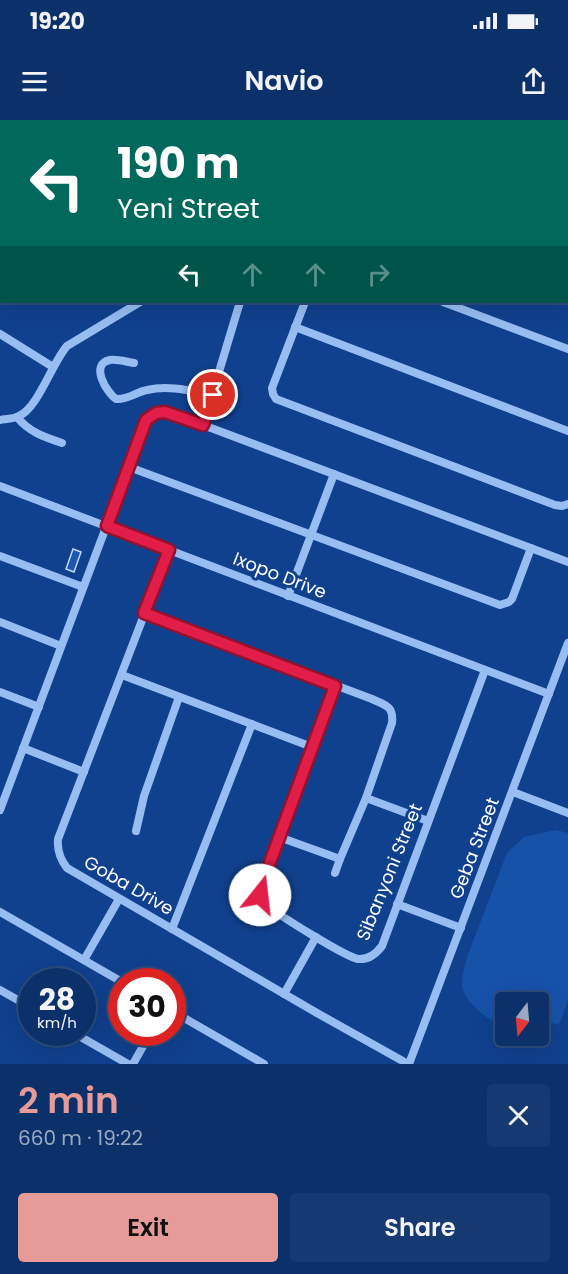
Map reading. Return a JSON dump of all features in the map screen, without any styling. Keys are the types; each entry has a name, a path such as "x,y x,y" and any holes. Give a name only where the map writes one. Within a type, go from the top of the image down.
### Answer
{"street":[{"path":"0,420 17,417 32,405 67,346 138,303"},
{"path":"203,425 240,303"},
{"path":"305,303 272,388 274,397 280,402 555,505 568,504"},
{"path":"446,303 568,349"},
{"path":"295,327 568,431"},
{"path":"0,334 53,367"},
{"path":"134,363 111,360 102,365 101,379 116,399 126,398 144,390 170,388 213,395"},
{"path":"0,810 3,796 145,423 156,413 165,412 203,425 568,562"},
{"path":"17,417 23,425 33,431 62,442"},
{"path":"129,467 500,605 512,599 531,548"},
{"path":"288,596 334,474"},
{"name":"Ixopo Drive","path":"0,486 549,694"},
{"name":"Goba Drive","path":"169,550 58,839 62,862 67,868 119,899 409,1064"},
{"path":"0,556 83,587"},
{"path":"144,613 387,705 391,710 392,723 366,798 335,873"},
{"path":"0,622 62,646"},
{"name":"Geba Street","path":"409,1064 568,643"},
{"name":"Sibanyoni Street","path":"335,686 262,884 260,895 268,906 316,937 359,959 370,957 382,946 485,670"},
{"path":"122,675 312,747"},
{"path":"0,692 39,706"},
{"path":"136,831 144,796 179,697"},
{"path":"172,929 252,724"},
{"path":"23,748 84,772"},
{"path":"513,792 568,813"},
{"path":"366,798 428,821"},
{"path":"279,837 340,859"},
{"path":"84,960 119,899"},
{"path":"398,904 461,928"},
{"path":"0,912 108,974"},
{"path":"284,994 316,937"},
{"path":"0,990 18,1000"},
{"path":"186,1019 264,1064"},
{"path":"96,1046 128,1064"},
{"path":"133,1064 143,1046"}],"shaded area":[{"path":"556,830 568,833 568,1000 559,1025 549,1022 549,992 495,992 495,1022 475,1007 462,986 467,957 507,853 524,837"}],"building":[{"path":"73,549 81,552 74,572 66,569"}],"route":[{"path":"213,395 203,425 165,412 151,415 146,420 107,526 169,550 144,613 335,686 262,884 260,895"}]}
